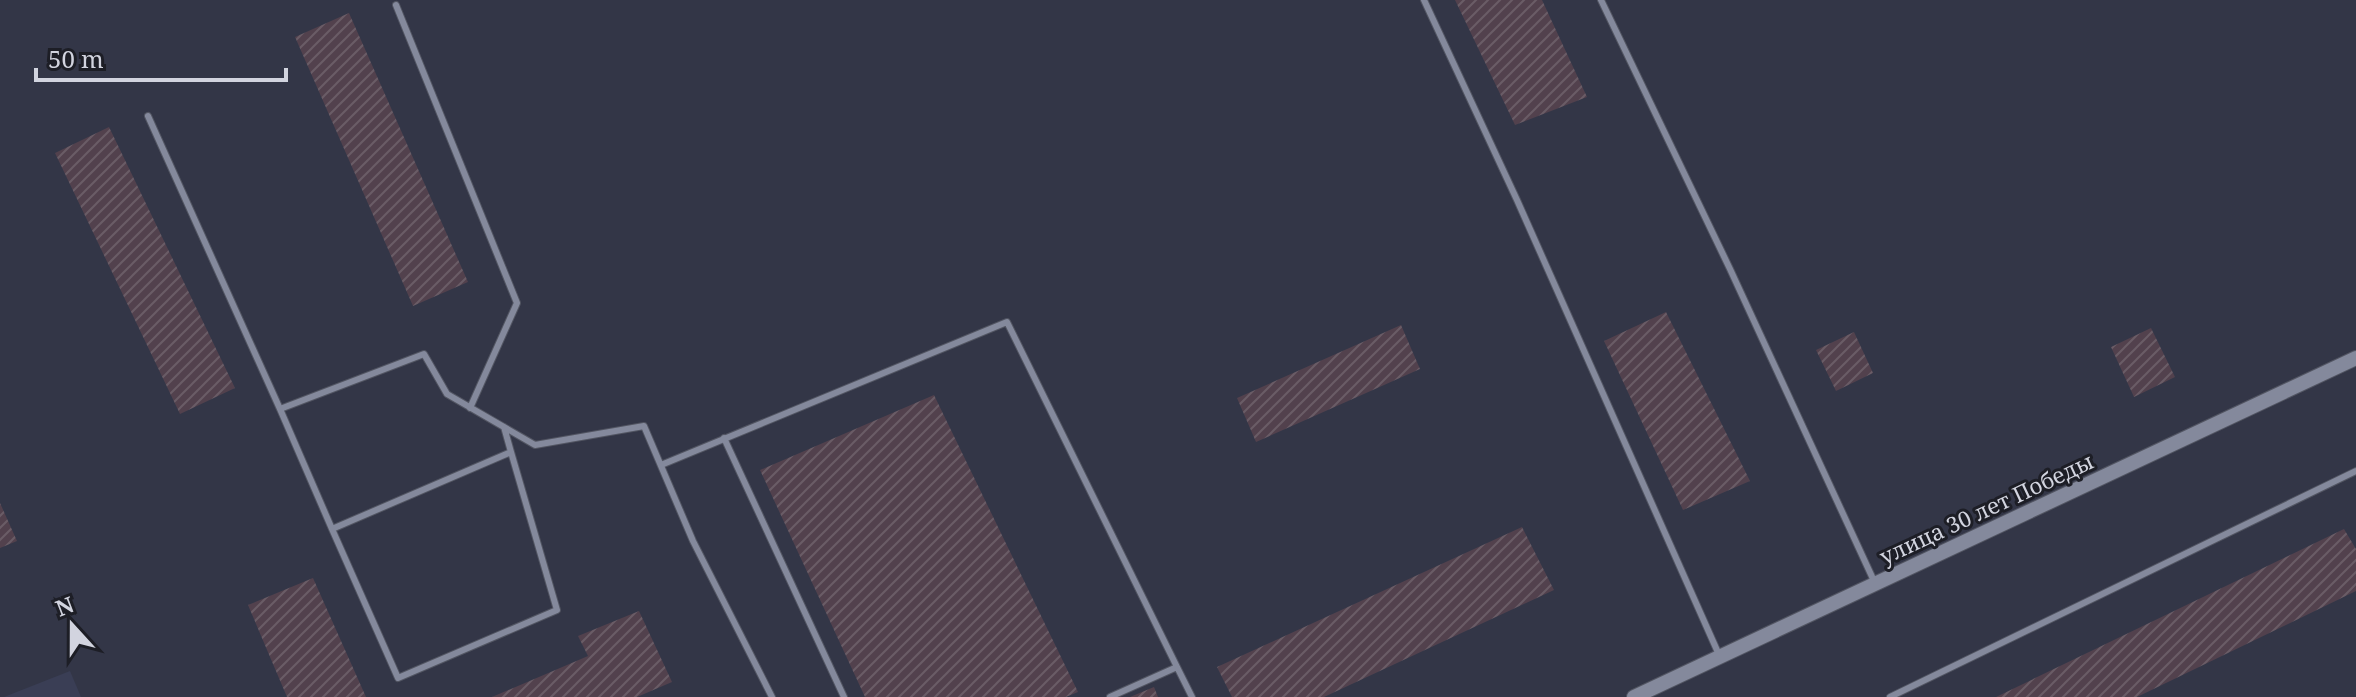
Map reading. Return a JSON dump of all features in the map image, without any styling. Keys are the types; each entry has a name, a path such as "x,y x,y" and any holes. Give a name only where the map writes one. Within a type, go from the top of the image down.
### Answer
{"street":[{"name":"улица 30 лет Победы","path":"1634,697 1666,690 1720,657 2356,358"}],"lane":[{"path":"1424,0 1517,200 1720,657"},
{"path":"1601,0 1876,585"},
{"path":"396,5 517,303 470,408"},
{"path":"148,116 398,678 557,610 504,427"},
{"path":"661,465 1007,322 1192,697"},
{"path":"280,409 424,354 447,394 535,445 644,426 693,541 772,697"},
{"path":"724,438 844,697"},
{"path":"332,529 511,452"},
{"path":"1890,697 2356,471"},
{"path":"1110,697 1177,667"}],"shaded area":[{"path":"70,671 81,697 4,697"}],"building":[{"path":"1455,0 1542,0 1587,97 1515,125"},
{"path":"349,13 468,282 413,306 295,37"},
{"path":"109,127 235,388 180,414 55,153"},
{"path":"1666,312 1750,481 1683,510 1604,341"},
{"path":"1401,325 1420,369 1256,442 1237,398"},
{"path":"2151,328 2175,377 2134,397 2111,347"},
{"path":"1854,332 1873,373 1836,391 1816,350"},
{"path":"934,395 1078,692 1066,697 865,697 760,470"},
{"path":"0,503 17,541 0,548"},
{"path":"1522,527 1554,590 1324,697 1232,697 1217,667"},
{"path":"2344,529 2356,549 2356,591 2137,697 1996,697"},
{"path":"313,578 366,697 287,697 248,605"},
{"path":"639,611 672,682 637,697 492,697 588,656 578,636"},
{"path":"1154,687 1158,697 1130,697"}]}
